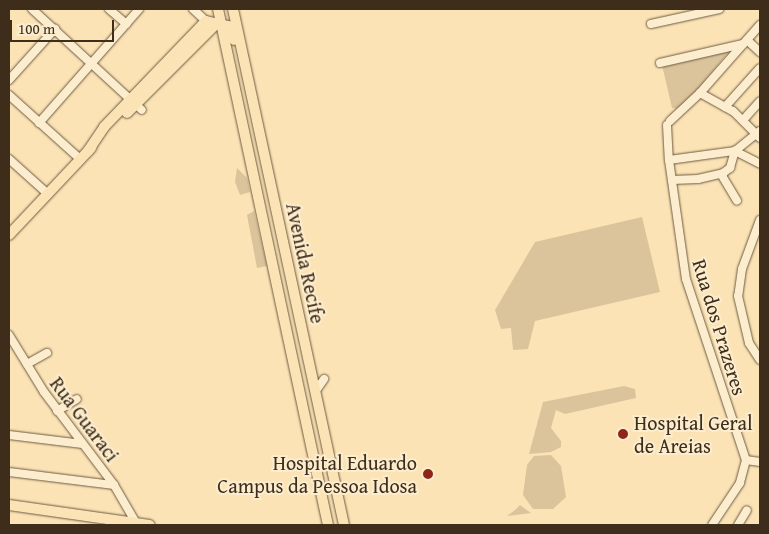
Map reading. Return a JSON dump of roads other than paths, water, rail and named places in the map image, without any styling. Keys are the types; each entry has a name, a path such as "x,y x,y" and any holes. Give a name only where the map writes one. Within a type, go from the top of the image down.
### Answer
{"main road":[{"name":"Avenida Recife","path":"218,9 214,23 224,42 328,525"},
{"name":"Avenida Recife","path":"233,9 344,525"},
{"path":"10,232 88,151 95,138 140,103 214,23"},
{"path":"140,103 214,23"},
{"path":"214,23 228,26 232,32 250,109 259,127"},
{"path":"203,37 224,42"},
{"path":"9,506 150,525"}],"street":[{"path":"32,9 140,103"},
{"path":"109,9 126,24"},
{"path":"39,122 140,9"},
{"path":"193,9 214,23"},
{"path":"651,24 718,9"},
{"path":"669,160 735,151 759,134 725,106 700,93 760,25"},
{"path":"9,80 55,29"},
{"path":"660,63 745,42 760,52"},
{"path":"725,106 760,68"},
{"name":"Rua dos Prazeres","path":"700,93 669,123 669,160 689,291 746,460"},
{"path":"9,95 80,159"},
{"path":"744,120 760,101"},
{"path":"735,151 760,164"},
{"path":"672,180 698,179 721,174 730,168 735,151"},
{"path":"9,159 48,194"},
{"path":"721,174 737,201"},
{"path":"760,220 742,269 738,296 749,343 760,360"},
{"name":"Rua Guaraci","path":"9,334 12,347 27,364 57,411 114,485 136,523"},
{"path":"27,364 47,353"},
{"path":"316,392 324,379"},
{"path":"57,411 77,399"},
{"path":"9,435 82,444"},
{"path":"712,525 740,482 746,460 760,462"},
{"path":"9,472 114,485"},
{"path":"738,525 747,510"}],"place":[{"name":"Hospital Geral de Areias","path":"623,434"},
{"name":"Hospital Eduardo Campus da Pessoa Idosa","path":"428,474"}]}
